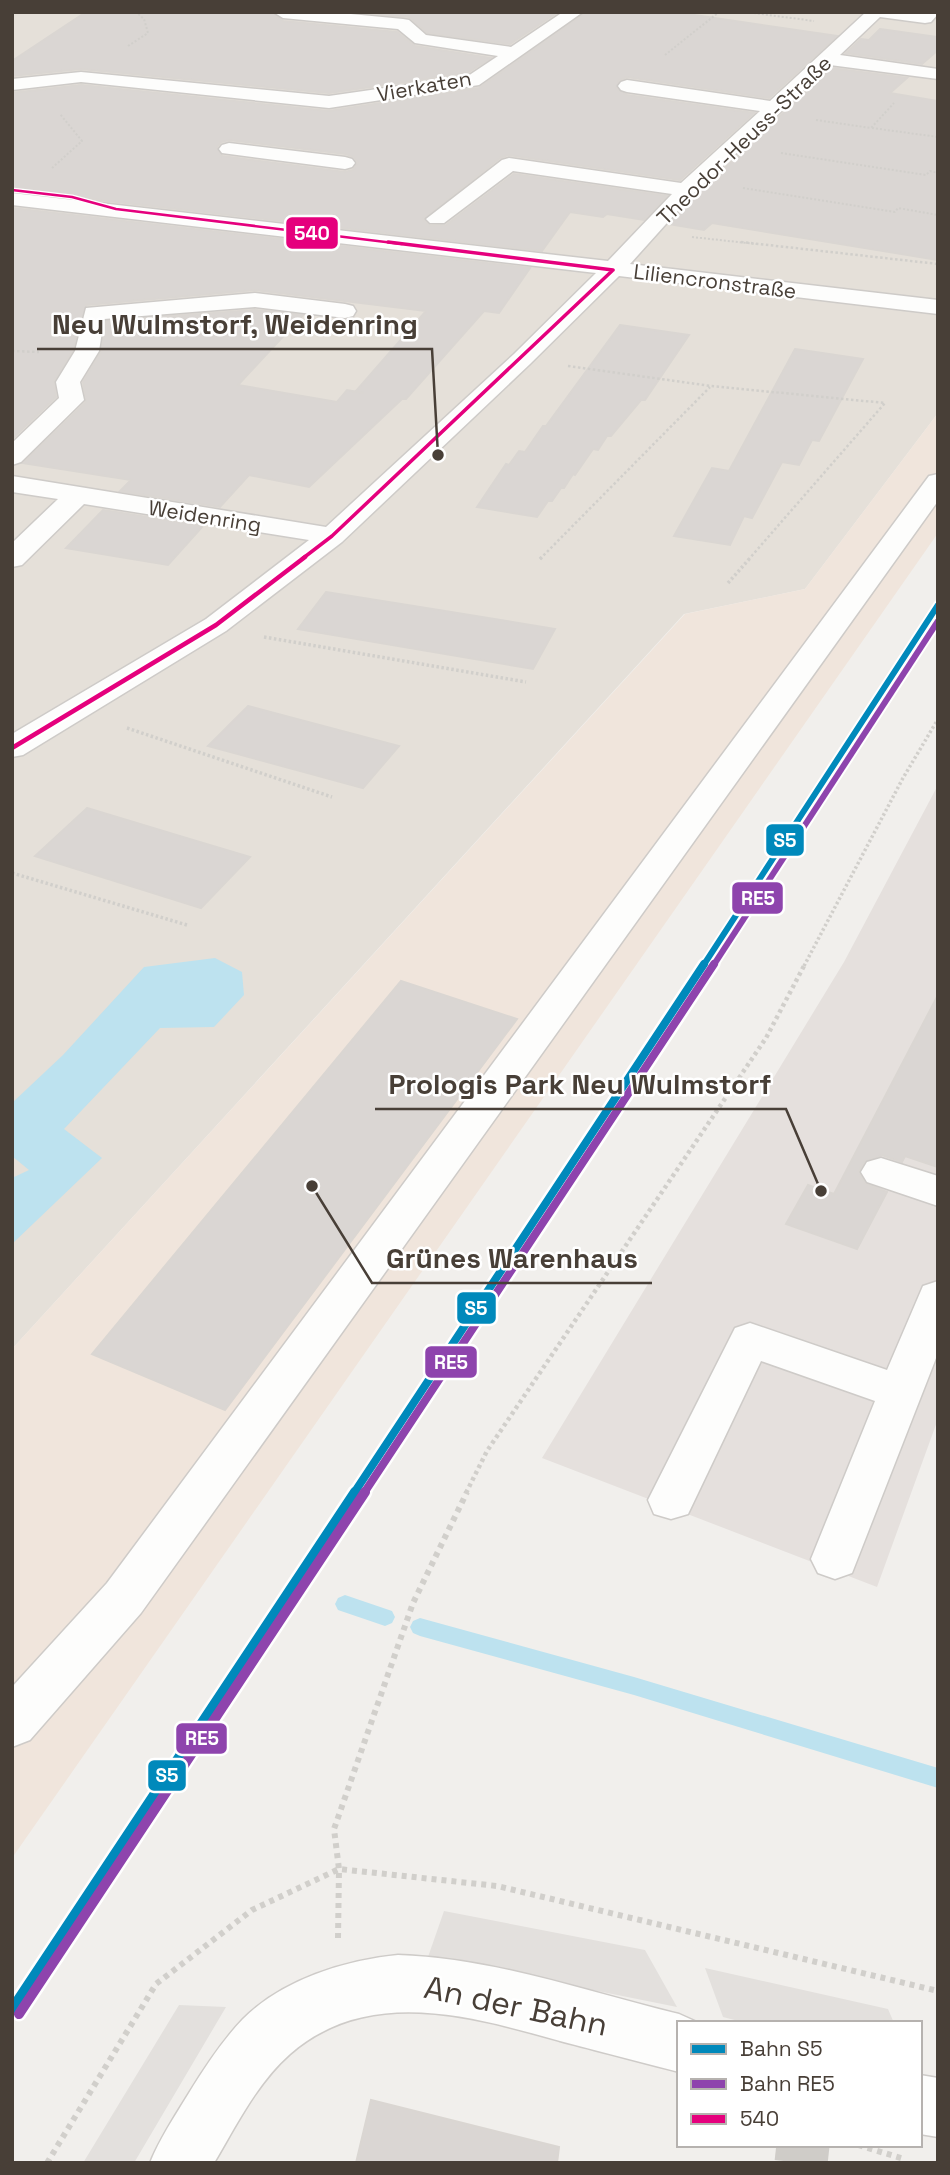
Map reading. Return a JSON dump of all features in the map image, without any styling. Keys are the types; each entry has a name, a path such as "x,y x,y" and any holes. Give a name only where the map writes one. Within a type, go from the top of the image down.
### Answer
{"street":[{"name":"Vierkaten","path":"12,85 81,77 329,102 473,81 575,12"},
{"name":"Theodor-Heuss-Straße","path":"12,747 216,625 332,536 522,359 650,232 691,185 877,12 925,18 931,12"},
{"path":"283,13 402,24 421,39 516,53"},
{"path":"826,59 930,73"},
{"path":"627,86 771,110"},
{"path":"273,115 295,98"},
{"path":"251,132 220,148 345,163"},
{"path":"436,219 509,164 691,185"},
{"name":"Liliencronstraße","path":"12,190 72,197 116,209"},
{"name":"Liliencronstraße","path":"12,199 116,209 938,307"},
{"path":"12,457 72,400 68,382 88,351 94,313 255,300 345,311"},
{"path":"12,1724 124,1598 938,482"},
{"name":"Weidenring","path":"12,484 332,536"},
{"path":"12,559 78,495"},
{"path":"881,1172 938,1191"},
{"path":"835,1559 938,1297"},
{"path":"671,1500 750,1340 901,1392"},
{"name":"An der Bahn","path":"180,2163 224,2092 264,2039 296,2014 338,1993 376,1984 425,1983 479,1992 677,2042"}],"path":[{"path":"627,86 719,12"},
{"path":"746,12 860,27"},
{"path":"871,128 930,73"},
{"path":"771,110 938,137"},
{"path":"734,145 926,175 930,171 938,173"},
{"path":"691,185 895,212 898,208 938,215"},
{"path":"650,232 938,264"},
{"path":"522,359 710,386 886,403 728,583"},
{"path":"540,559 710,386"},
{"path":"216,625 267,638 526,682"},
{"path":"338,1993 339,1869 334,1829 413,1603 487,1451 766,1038 903,778 938,719"},
{"path":"127,728 332,797"},
{"path":"12,873 187,925"},
{"path":"865,2147 918,2163"}],"shaded area":[{"path":"12,12 938,12 938,413 805,589 684,614 12,1349"},
{"path":"938,413 938,533 12,1858 12,1349 685,614 805,589"},
{"path":"938,785 938,1419 877,1587 542,1458 844,962"},
{"path":"444,1911 645,1950 677,2007 428,1957"},
{"path":"705,1968 888,2009 893,2021 738,2021 723,2017"},
{"path":"179,2005 226,2007 134,2163 83,2163"}],"water":[{"path":"215,958 242,972 244,995 214,1027 160,1028 64,1129 102,1158 12,1244 12,1178 29,1170 12,1156 12,1103 63,1055 144,967"}],"building":[{"path":"86,12 273,12 283,21 397,32 415,46 491,58 467,73 329,93 81,69 12,76 12,61"},
{"path":"360,12 558,12 510,44 427,33 409,17"},
{"path":"586,12 674,12 837,36 769,98 627,77 619,80 616,88 627,95 754,113 680,180 508,155 500,158 423,219 430,226 446,225 514,174 667,196 644,220 570,212 542,251 12,190 12,93 81,85 329,111 479,88","holes":["229,140 354,157 358,163 353,170 345,172 222,156 217,147 221,142"]},
{"path":"880,29 938,37 938,50 922,64 846,53 861,39 869,40"},
{"path":"831,68 907,78 890,93 938,101 938,260 712,223 704,230 669,224 695,196"},
{"path":"12,208 530,268 499,313 484,311 406,399 402,399 309,487 249,475 220,507 120,491 131,480 23,463 86,402 83,382 101,352 106,321 255,310 303,315 238,385 337,402 347,390 364,393 356,391 426,311 255,290 86,305 73,350 54,381 56,397 12,439"},
{"path":"620,325 689,335 645,400 641,400 611,436 607,436 598,450 593,449 575,475 573,474 552,501 548,501 537,517 477,507 506,464 509,465 519,451 525,452 543,426 546,426"},
{"path":"795,349 863,359 819,441 812,440 799,465 782,462 752,518 744,516 730,545 674,536 712,468 729,471"},
{"path":"103,510 203,526 168,565 66,548"},
{"path":"326,592 555,629 533,669 298,629"},
{"path":"248,706 399,746 363,788 208,746"},
{"path":"87,808 250,857 201,908 35,856"},
{"path":"401,981 517,1019 225,1410 92,1354"},
{"path":"938,995 938,1167 905,1156 902,1162 882,1155 865,1161 859,1171 865,1183 887,1192 857,1249 786,1224 808,1185 834,1194"},
{"path":"371,2100 559,2147 557,2163 356,2163"}],"waterway":[{"path":"345,1604 385,1617"},
{"path":"420,1627 634,1686 938,1778"}],"tunnel":[{"path":"801,2163 803,2147"}],"rail line":[{"name":"S5","path":"12,2009 709,957 938,605"},
{"name":"RE5","path":"19,2014 716,962 938,621"}],"transit line":[{"name":"540","path":"12,190 72,197 116,209 613,270"},
{"name":"540","path":"12,748 216,625 332,536 613,270"}],"place":[{"name":"Neu Wulmstorf, Weidenring","path":"438,455"},
{"name":"Grünes Warenhaus","path":"312,1186"},
{"name":"Prologis Park Neu Wulmstorf","path":"821,1191"}]}
